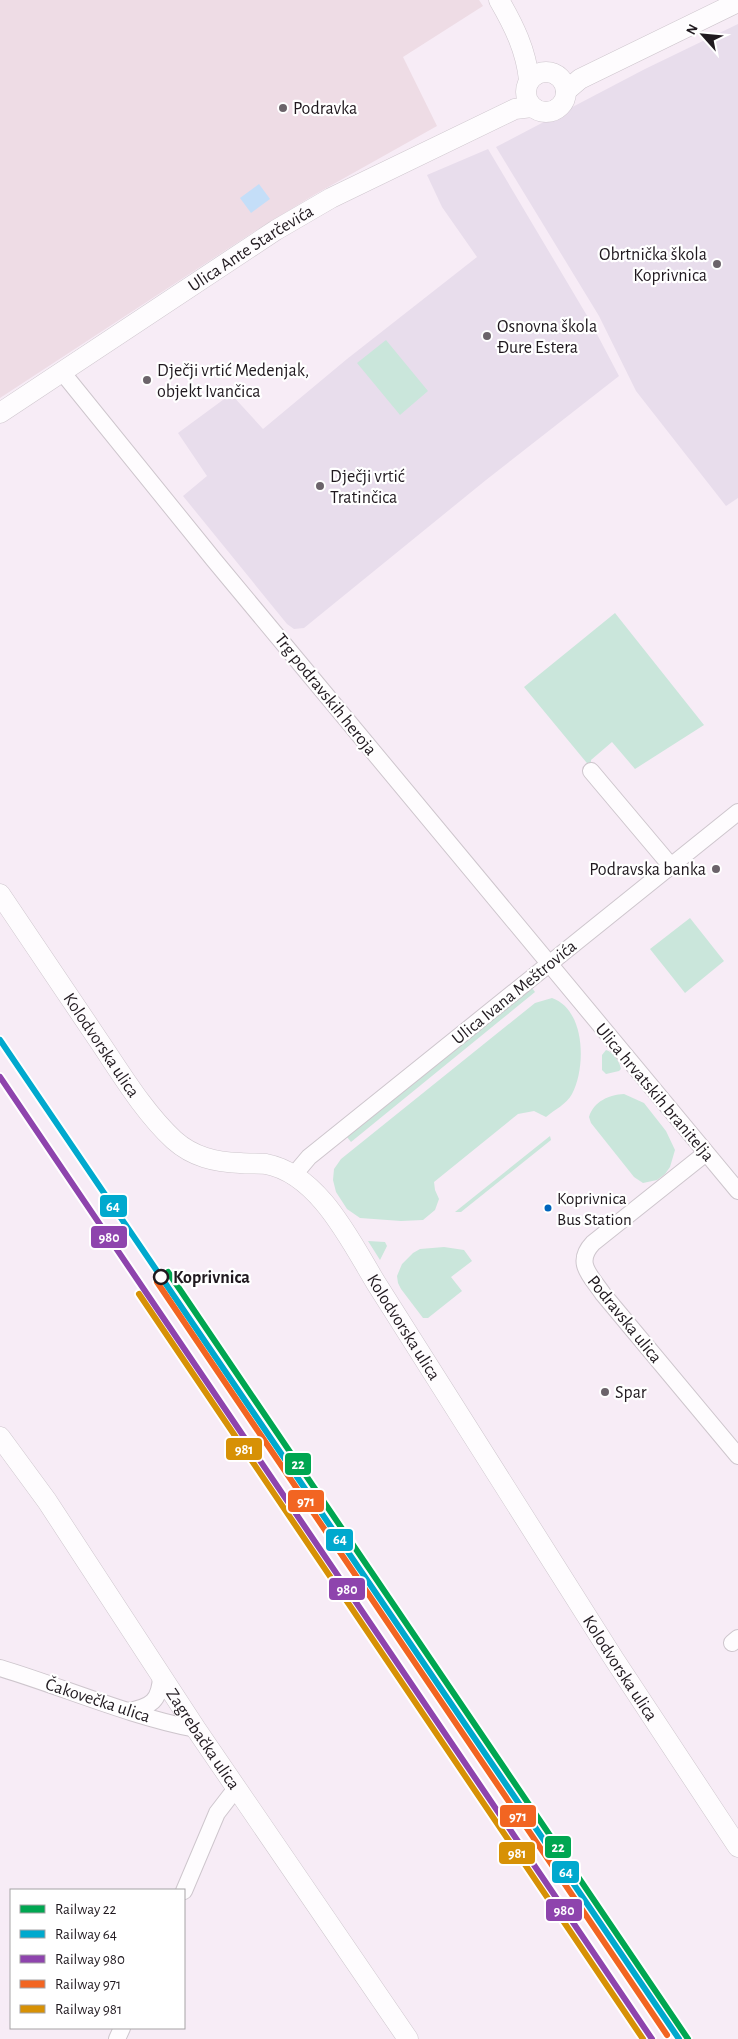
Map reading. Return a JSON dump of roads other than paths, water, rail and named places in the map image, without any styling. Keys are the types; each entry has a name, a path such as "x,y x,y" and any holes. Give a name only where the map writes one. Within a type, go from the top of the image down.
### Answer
{"main road":[{"path":"499,0 516,30 525,52 528,93 538,111 551,112 562,104 569,83 724,4"},
{"path":"528,93 550,72 569,83"},
{"name":"Ulica Ante Starčevića","path":"0,413 276,230 331,198 528,93"},
{"name":"Kolodvorska ulica","path":"0,894 134,1093 159,1125 192,1153 204,1158 221,1162 268,1165 293,1176 318,1196 340,1224 614,1658 738,1847"},
{"name":"Zagrebačka ulica","path":"0,1438 47,1501 196,1729 408,2039"}],"street":[{"name":"Trg podravskih heroja","path":"62,372 214,560 591,1016"},
{"path":"591,771 671,866"},
{"name":"Ulica Ivana Meštrovića","path":"293,1176 309,1158 738,812"},
{"name":"Ulica hrvatskih branitelja","path":"591,1016 649,1082 738,1190"},
{"name":"Podravska ulica","path":"706,1153 593,1243 587,1249 584,1267 603,1294 738,1456"},
{"name":"Čakovečka ulica","path":"0,1668 126,1711 196,1729"},
{"path":"126,1711 141,1708 153,1702 160,1690 161,1676"},
{"path":"185,1889 217,1813 237,1787"}],"water":[{"path":"259,184 270,199 251,213 240,198"}],"rail line":[{"name":"64","path":"0,1040 679,2039"},
{"name":"980","path":"0,1077 652,2039"},
{"name":"22","path":"168,1272 688,2039"},
{"name":"971","path":"157,1282 667,2035"},
{"name":"981","path":"139,1294 643,2039"}],"place":[{"name":"Podravka","path":"283,108"},
{"name":"Obrtnička škola Koprivnica","path":"717,264"},
{"name":"Osnovna škola Đure Estera","path":"487,336"},
{"name":"Dječji vrtić Medenjak, objekt Ivančica","path":"147,380"},
{"name":"Dječji vrtić Tratinčica","path":"320,486"},
{"name":"Podravska banka","path":"716,869"},
{"name":"Koprivnica Bus Station","path":"548,1208"},
{"name":"Koprivnica","path":"161,1277"},
{"name":"Spar","path":"605,1392"}]}
